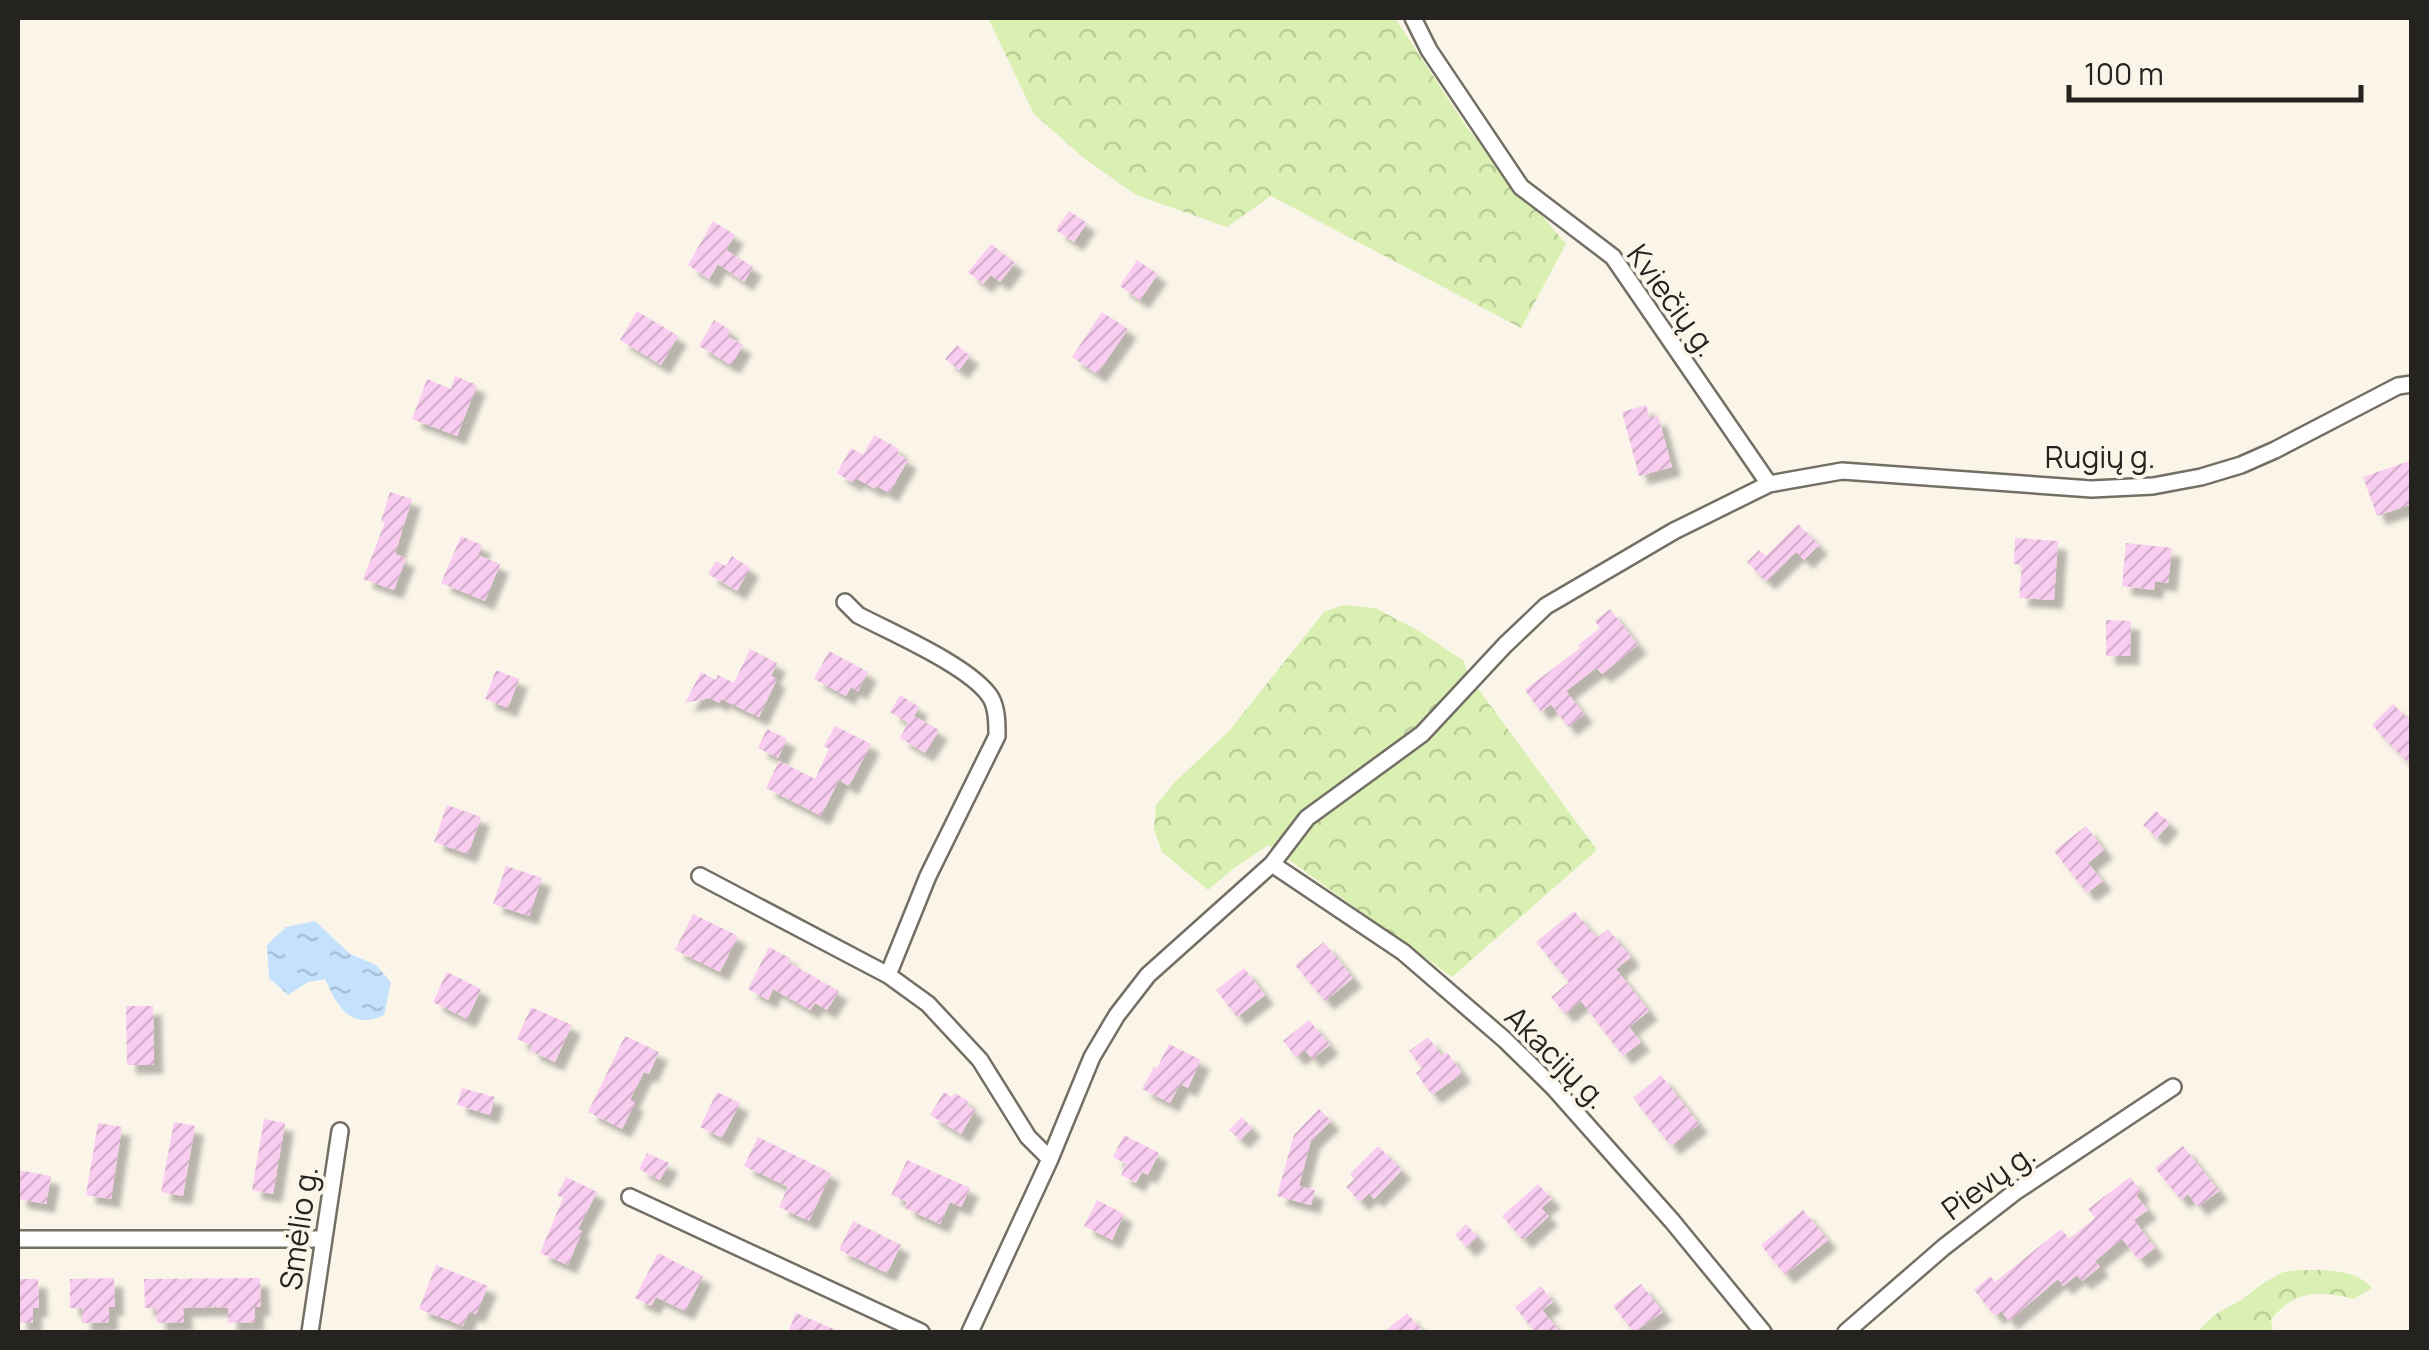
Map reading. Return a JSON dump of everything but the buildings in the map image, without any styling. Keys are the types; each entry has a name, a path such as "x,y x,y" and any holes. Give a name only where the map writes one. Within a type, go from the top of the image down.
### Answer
{"street":[{"name":"Kviečių g.","path":"1413,18 1429,50 1521,187 1612,257 1769,484"},
{"name":"Rugių g.","path":"1769,484 1842,471 2092,489 2153,486 2201,478 2241,465 2398,386 2412,384"},
{"path":"970,1332 1092,1057 1116,1015 1148,975 1272,864 1307,818 1422,734 1546,606 1674,531 1769,484"},
{"path":"845,602 858,616 968,673 992,700 997,718 996,736 928,876 888,974"},
{"name":"Akacijų g.","path":"1272,864 1403,952 1506,1040 1672,1221 1763,1332"},
{"path":"700,876 888,974 928,1004 980,1060 1028,1137 1050,1159"},
{"name":"Pievų g.","path":"1846,1332 2014,1192 2173,1087"},
{"name":"Smėlio g.","path":"310,1332 340,1131"},
{"path":"630,1197 922,1332"},
{"path":"18,1239 324,1238"}],"green space":[{"path":"988,18 1395,18 1468,129 1566,244 1521,328 1271,196 1227,227 1136,195 1085,159 1034,114"},
{"path":"1343,605 1375,608 1464,661 1468,675 1597,850 1452,977 1268,845 1208,890 1162,852 1154,829 1156,805 1175,782 1229,731 1324,612"},
{"path":"2283,1272 2348,1274 2372,1288 2354,1299 2330,1294 2298,1298 2271,1320 2273,1332 2197,1332 2216,1314 2262,1284"}],"water":[{"path":"315,921 350,954 376,965 391,982 384,1015 354,1018 340,1006 325,979 308,982 288,995 269,978 267,945 286,927"}]}
